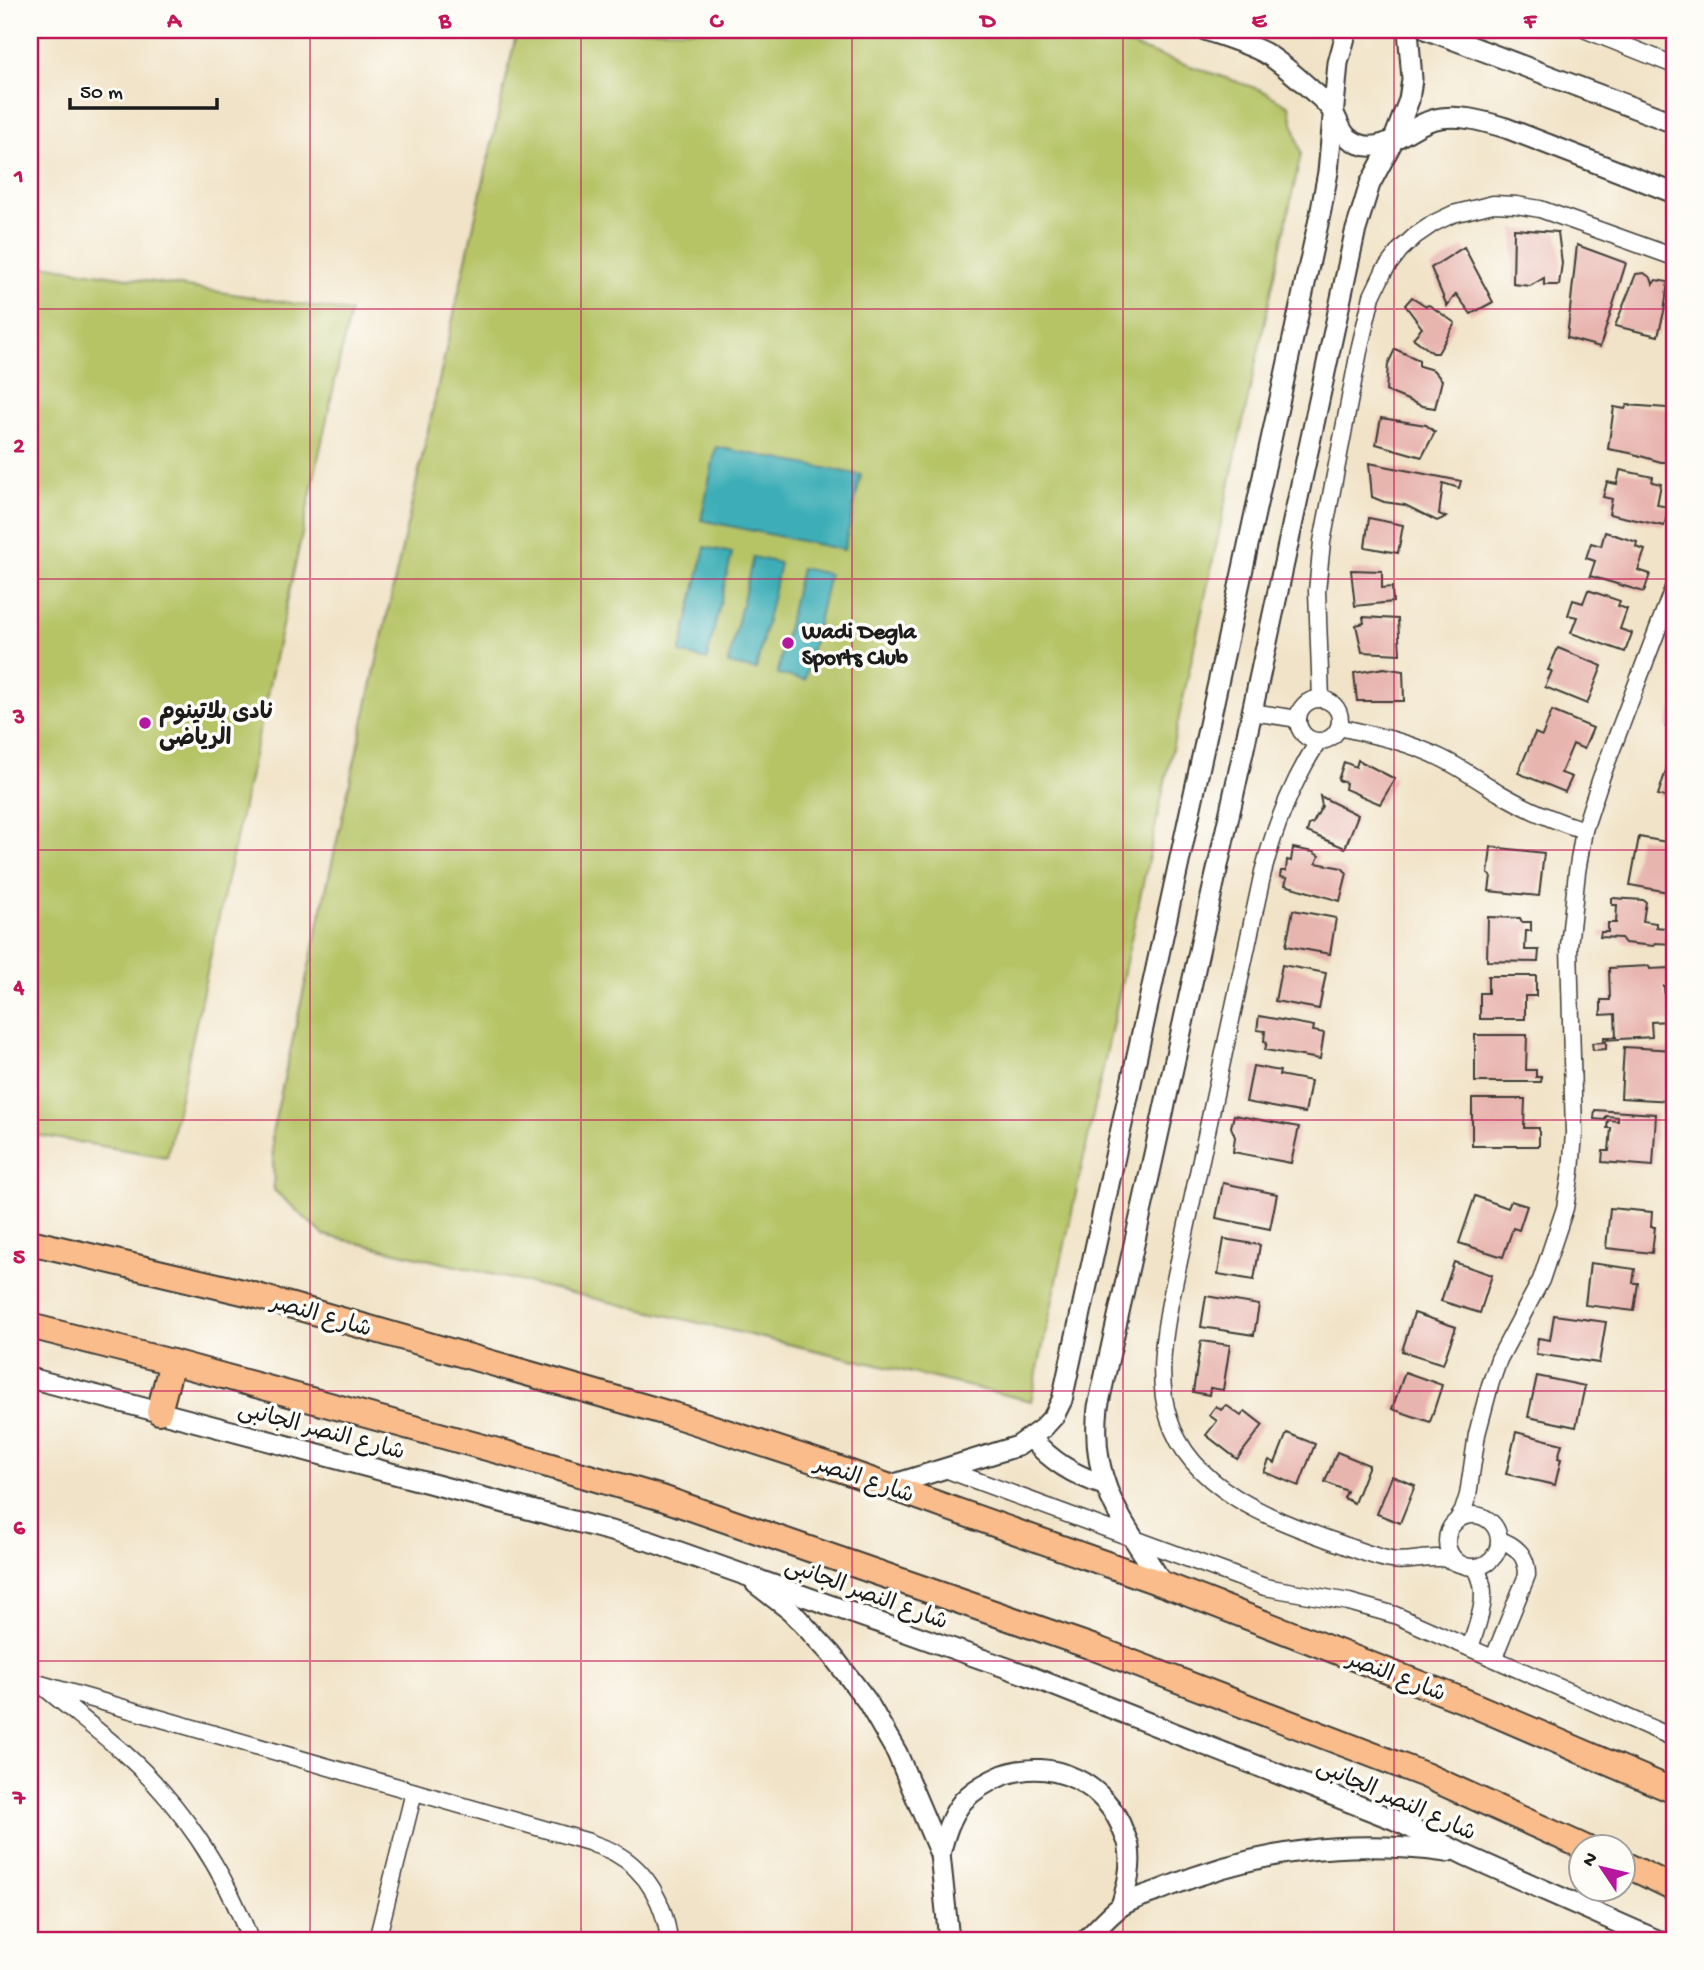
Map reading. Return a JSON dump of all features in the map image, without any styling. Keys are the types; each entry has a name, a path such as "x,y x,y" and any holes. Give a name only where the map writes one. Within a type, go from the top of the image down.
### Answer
{"main road":[{"name":"شارع النصر","path":"30,1242 247,1293 677,1416 888,1486 1163,1584 1462,1700 1674,1791"},
{"path":"30,1325 527,1459 688,1507 1092,1647 1424,1776 1568,1839"},
{"path":"159,1412 172,1362"},
{"path":"1638,1871 1674,1888"}],"street":[{"path":"1205,30 1252,47 1275,60 1315,93 1334,115 1343,133 1358,144 1377,146 1434,119 1484,121 1674,193"},
{"path":"888,1486 1003,1452 1031,1438 1054,1416 1062,1400 1321,210 1328,172 1338,63 1347,30"},
{"path":"1163,1584 1118,1514 1104,1485 1096,1446 1098,1407 1355,233 1370,184 1394,139 1409,100 1412,79 1408,30"},
{"path":"1427,30 1674,123"},
{"path":"1586,30 1674,65"},
{"path":"1321,699 1317,591 1322,542 1370,306 1384,271 1400,250 1434,223 1453,214 1493,204 1540,209 1674,257"},
{"path":"1458,1520 1470,1484 1477,1434 1490,1385 1499,1359 1541,1280 1565,1208 1574,1133 1569,946 1584,830 1601,778 1674,591"},
{"path":"1321,699 1336,709 1339,714 1339,727 1331,738 1318,741 1306,737 1298,719 1308,702 1321,699"},
{"path":"1252,712 1298,719"},
{"path":"1339,727 1391,739 1442,758 1517,803 1558,822 1584,830"},
{"path":"1318,741 1292,789 1271,840 1263,872 1170,1303 1163,1343 1162,1375 1165,1399 1169,1420 1178,1441 1196,1465 1234,1497 1274,1519 1373,1556 1403,1562 1439,1558 1467,1566 1483,1566 1495,1556 1500,1541 1498,1530 1492,1522 1483,1517 1466,1515 1452,1526 1447,1542 1433,1556 1425,1559"},
{"name":"شارع النصر الجانبى","path":"30,1378 649,1541 1040,1679 1395,1820 1657,1940"},
{"path":"1031,1438 1051,1458 1072,1473 1104,1485"},
{"path":"945,1469 1265,1587 1349,1602 1395,1615 1674,1738"},
{"path":"1470,1484 1472,1496 1483,1517"},
{"path":"1494,1657 1527,1575 1521,1553 1515,1547 1500,1541"},
{"path":"1447,1542 1453,1558 1482,1580 1484,1593 1470,1648"},
{"path":"744,1574 790,1611 831,1654 867,1701 897,1753 940,1854 949,1940"},
{"path":"35,1683 589,1842 616,1853 639,1871 656,1894 667,1921 669,1940"},
{"path":"35,1683 125,1754 162,1792 195,1834 222,1879 250,1940"},
{"path":"940,1854 948,1825 964,1800 988,1781 1016,1770 1036,1769 1075,1777 1101,1794 1119,1818 1129,1846 1130,1877 1121,1906"},
{"path":"377,1940 414,1792"},
{"path":"1086,1940 1121,1906 1234,1864 1291,1852 1349,1846 1407,1847 1465,1854"}],"green space":[{"name":"Wadi Degla Sports Club","path":"517,30 1085,30 1261,90 1289,106 1301,154 1031,1401 324,1235 274,1190 272,1133"},
{"name":"نادى بلاتينوم الرياضى","path":"30,263 350,312 167,1157 30,1134"}],"water":[{"path":"716,447 861,475 844,550 701,520"},
{"path":"705,547 732,553 707,660 680,653"},
{"path":"753,557 780,563 756,670 728,664"},
{"path":"801,568 829,574 805,680 777,674"}],"building":[{"path":"1514,229 1558,232 1562,263 1559,285 1544,285 1544,278 1530,286 1513,284"},
{"path":"1577,245 1626,263 1600,347 1567,338"},
{"path":"1464,247 1493,302 1471,314 1456,294 1447,306 1431,268"},
{"path":"1644,273 1651,278 1653,284 1656,280 1668,282 1658,336 1615,326 1636,274"},
{"path":"1412,297 1455,323 1438,353 1433,353 1413,338 1422,328 1405,305"},
{"path":"1395,349 1419,360 1419,366 1433,370 1442,380 1435,408 1422,406 1386,391 1388,364"},
{"path":"1627,405 1667,408 1674,406 1667,447 1673,453 1672,462 1661,462 1608,449 1614,407 1625,409"},
{"path":"1381,418 1426,425 1435,432 1422,457 1376,444"},
{"path":"1369,463 1461,481 1459,488 1443,483 1439,514 1446,517 1437,521 1405,505 1372,497"},
{"path":"1620,470 1653,477 1652,482 1661,484 1657,505 1669,507 1664,526 1609,514 1612,499 1603,497 1607,482 1617,484"},
{"path":"1369,518 1403,525 1398,553 1365,547"},
{"path":"1605,532 1637,542 1636,547 1645,550 1638,570 1650,574 1644,592 1590,576 1595,561 1586,558 1591,543 1601,546"},
{"path":"1351,570 1382,571 1382,588 1392,587 1393,602 1355,606"},
{"path":"1588,590 1620,601 1618,606 1627,609 1620,629 1632,633 1625,652 1571,633 1577,617 1568,615 1573,600 1583,603"},
{"path":"1363,617 1398,619 1400,654 1362,652 1356,625 1364,623"},
{"path":"1558,648 1602,666 1587,704 1545,687 1552,671 1548,670"},
{"path":"1384,668 1403,671 1404,701 1357,701 1354,673"},
{"path":"1674,706 1674,730 1666,727"},
{"path":"1552,711 1593,728 1584,749 1573,744 1561,773 1572,777 1565,792 1518,773 1535,733 1542,736"},
{"path":"1671,755 1674,756 1674,800 1658,795"},
{"path":"1358,760 1395,779 1380,804 1345,789 1346,783 1338,780 1344,762 1356,767"},
{"path":"1320,796 1358,815 1345,848 1307,832 1322,806"},
{"path":"1639,837 1672,843 1674,893 1630,885"},
{"path":"1491,847 1544,853 1539,896 1489,891"},
{"path":"1293,848 1313,852 1319,856 1316,863 1342,868 1347,873 1340,901 1285,885 1287,878 1280,877 1281,871 1286,871 1287,860 1291,861"},
{"path":"1612,898 1646,902 1643,921 1656,923 1656,927 1674,929 1674,944 1655,943 1654,946 1625,943 1621,938 1600,937 1601,932 1608,932 1608,923 1616,923 1617,905 1612,905"},
{"path":"1293,910 1336,918 1330,954 1286,946"},
{"path":"1488,917 1520,918 1522,922 1531,922 1531,931 1526,931 1525,950 1539,950 1538,962 1487,961"},
{"path":"1282,965 1326,973 1319,1009 1275,1001"},
{"path":"1649,966 1650,969 1670,968 1670,986 1664,986 1665,998 1670,998 1671,1021 1651,1022 1652,1037 1604,1040 1604,1037 1616,1037 1615,1014 1601,1015 1601,1000 1610,1000 1609,968"},
{"path":"1488,976 1536,976 1536,996 1525,996 1525,1019 1480,1019 1480,993 1488,993"},
{"path":"1259,1016 1314,1026 1313,1031 1324,1033 1320,1059 1265,1050 1265,1031 1257,1030"},
{"path":"1475,1035 1527,1035 1526,1070 1536,1070 1536,1077 1542,1077 1541,1082 1475,1082"},
{"path":"1606,1042 1606,1049 1593,1050 1592,1043"},
{"path":"1624,1047 1674,1050 1672,1101 1621,1098"},
{"path":"1253,1066 1280,1071 1279,1075 1311,1081 1305,1113 1246,1102"},
{"path":"1472,1099 1525,1099 1524,1128 1539,1128 1539,1146 1472,1146"},
{"path":"1595,1110 1656,1114 1653,1166 1602,1162 1603,1151 1609,1151 1611,1128 1607,1128 1608,1120 1618,1121 1618,1117 1594,1119"},
{"path":"1234,1115 1299,1127 1291,1163 1233,1152 1235,1137 1231,1127"},
{"path":"1223,1183 1277,1194 1270,1229 1216,1218"},
{"path":"1475,1196 1508,1208 1511,1201 1527,1206 1519,1230 1513,1228 1503,1257 1459,1243"},
{"path":"1610,1208 1652,1212 1651,1227 1655,1227 1652,1253 1606,1248"},
{"path":"1224,1239 1260,1245 1254,1280 1218,1274"},
{"path":"1454,1262 1492,1275 1480,1313 1441,1301"},
{"path":"1590,1263 1635,1269 1633,1283 1638,1283 1634,1311 1585,1305"},
{"path":"1206,1296 1259,1305 1254,1335 1201,1327"},
{"path":"1414,1313 1456,1327 1443,1364 1402,1351"},
{"path":"1554,1315 1606,1322 1599,1363 1536,1354 1538,1338 1550,1340"},
{"path":"1201,1341 1230,1345 1223,1390 1210,1388 1209,1395 1193,1392"},
{"path":"1405,1372 1442,1385 1430,1422 1392,1409"},
{"path":"1537,1376 1585,1386 1576,1427 1528,1417"},
{"path":"1226,1405 1241,1416 1245,1411 1263,1425 1237,1459 1206,1435 1217,1421 1209,1415 1216,1406 1221,1410"},
{"path":"1516,1432 1562,1444 1555,1485 1506,1474"},
{"path":"1287,1433 1315,1444 1299,1486 1264,1472 1269,1460 1275,1463"},
{"path":"1337,1452 1369,1465 1354,1503 1344,1498 1347,1491 1325,1482"},
{"path":"1392,1476 1415,1485 1400,1523 1377,1514"}],"place":[{"name":"Wadi Degla Sports Club","path":"788,643"},
{"name":"نادى بلاتينوم الرياضى","path":"145,723"}]}
